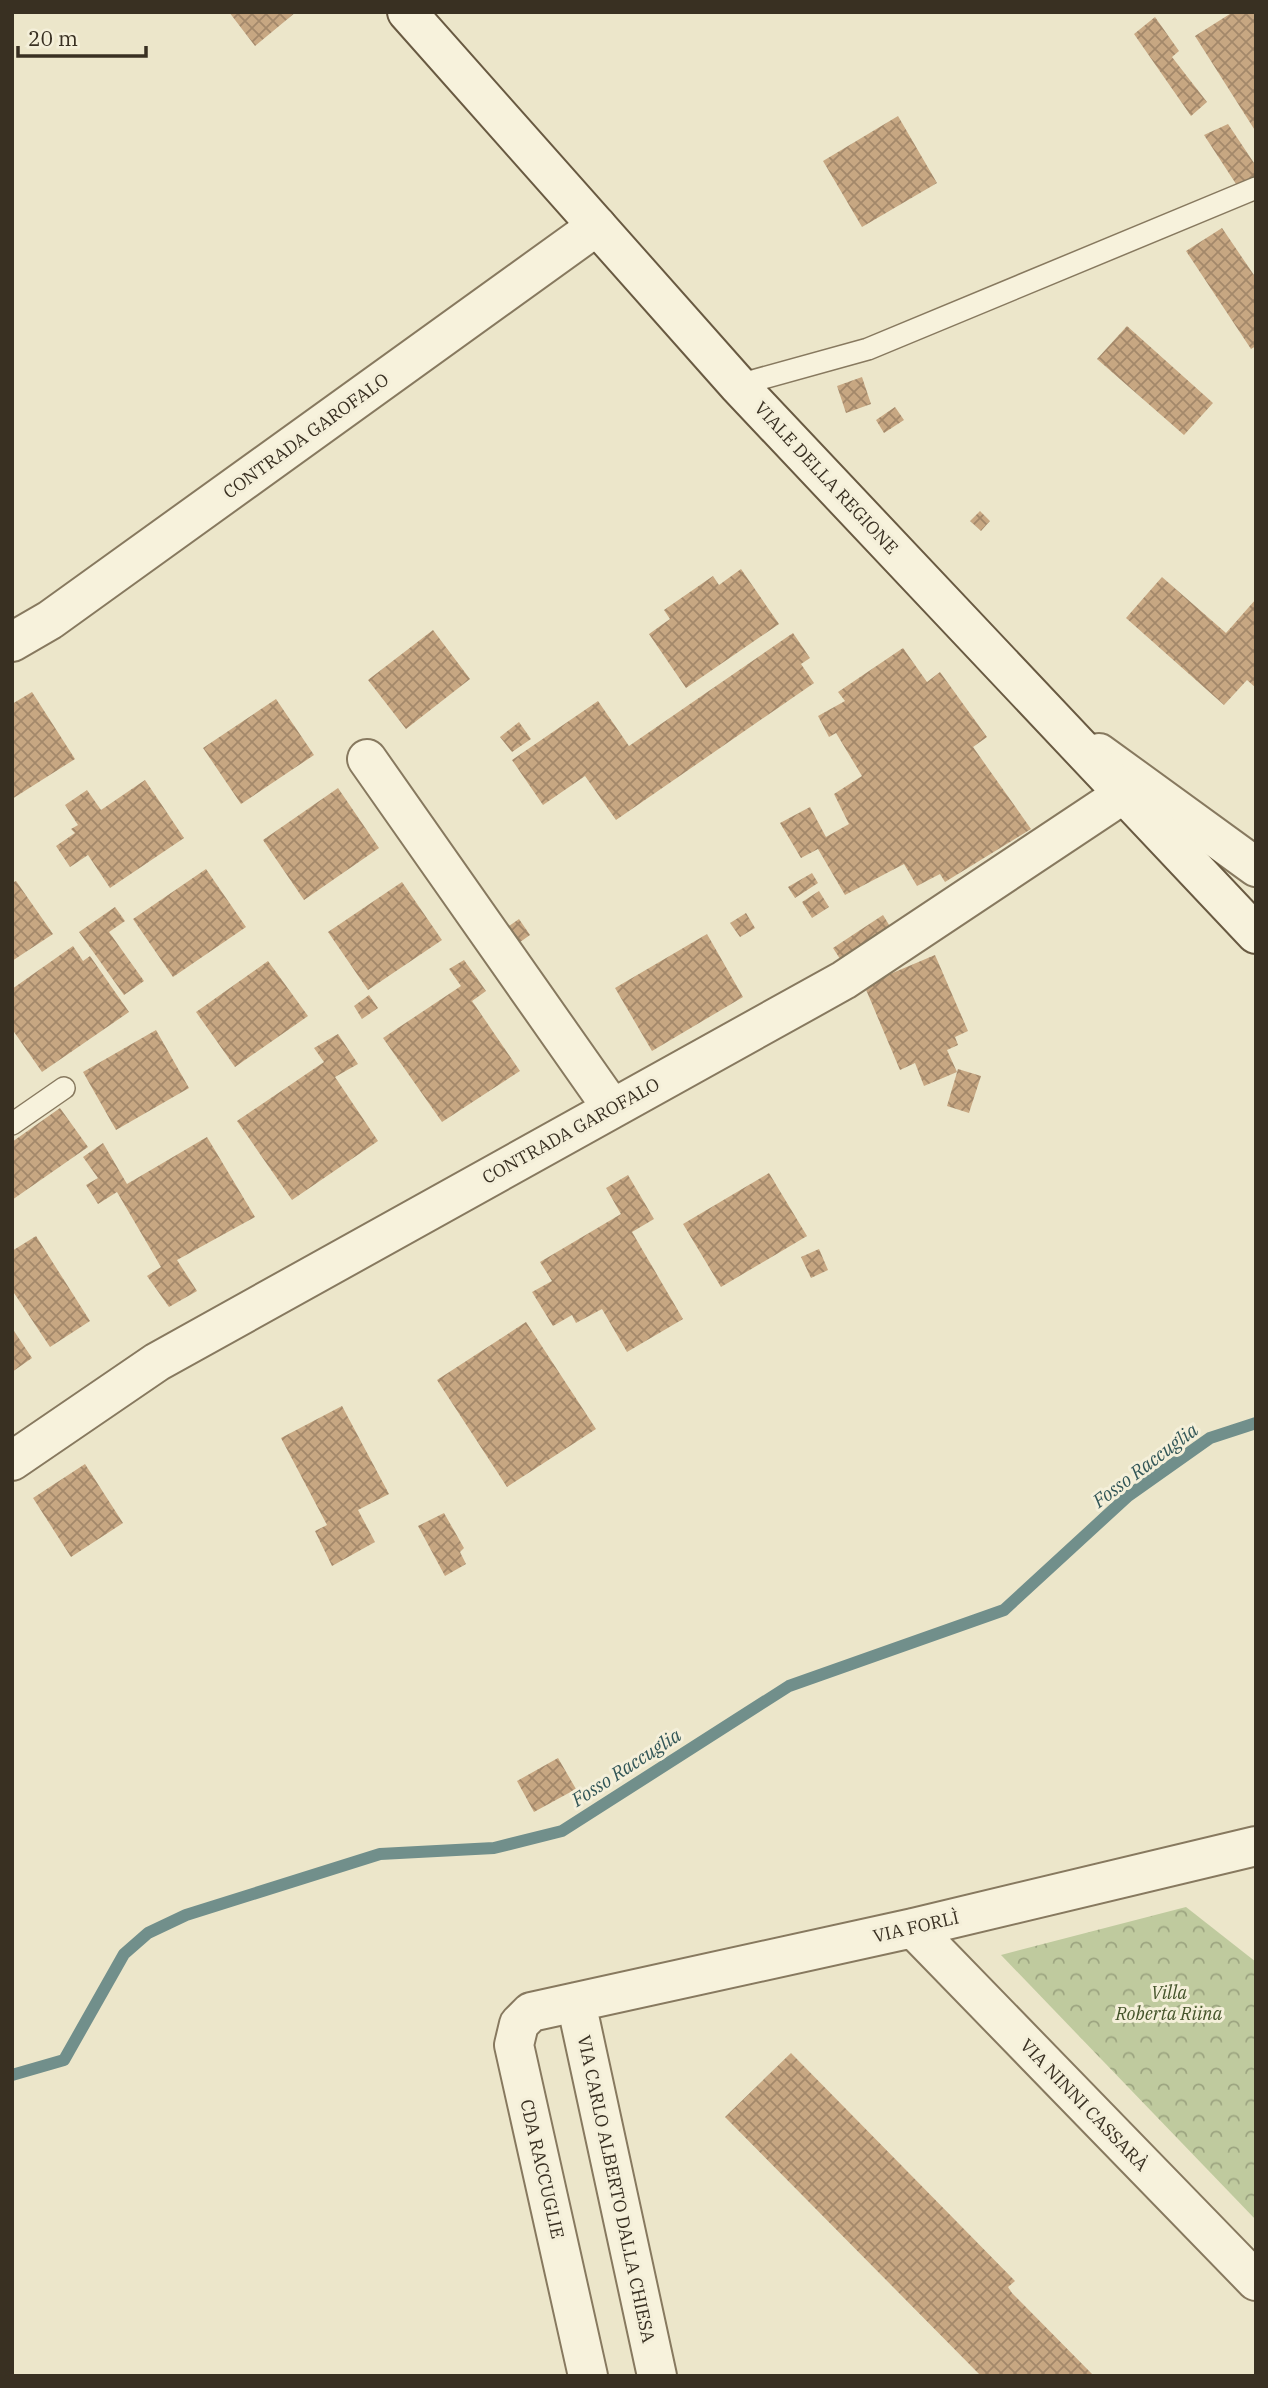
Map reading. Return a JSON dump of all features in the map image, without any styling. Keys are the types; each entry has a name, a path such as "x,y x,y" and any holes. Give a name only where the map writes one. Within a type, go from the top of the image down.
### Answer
{"street":[{"name":"VIALE DELLA REGIONE","path":"407,12 738,385 1256,934"},
{"name":"CONTRADA GAROFALO","path":"12,642 50,620 597,226"},
{"path":"1058,723 1256,867"},
{"path":"367,759 612,1108"},
{"name":"CONTRADA GAROFALO","path":"12,1461 157,1362 844,979 1125,793"},
{"name":"VIA FORLÌ","path":"576,2002 913,1928 1256,1846"},
{"name":"VIA NINNI CASSARÀ","path":"913,1928 1256,2281"},
{"name":"CDA RACCUGLIE","path":"576,2002 531,2012 519,2024 514,2045 588,2376"},
{"name":"VIA CARLO ALBERTO DALLA CHIESA","path":"576,2002 657,2376"}],"lane":[{"path":"738,385 868,349 1256,188"},
{"path":"12,1124 64,1088"}],"green space":[{"name":"Villa Roberta Riina","path":"1186,1907 1256,1962 1256,2220 1001,1955"}],"building":[{"path":"229,12 296,12 255,46"},
{"path":"1233,12 1256,12 1256,132 1195,36"},
{"path":"1155,17 1179,51 1172,57 1207,102 1191,116 1134,34"},
{"path":"898,116 937,183 862,227 823,161"},
{"path":"1228,124 1256,166 1256,179 1238,187 1204,135"},
{"path":"1222,228 1256,278 1256,346 1251,349 1186,251"},
{"path":"1127,326 1213,403 1184,435 1097,359"},
{"path":"862,377 871,404 846,413 837,386"},
{"path":"895,407 904,420 884,433 876,420"},
{"path":"980,511 990,521 981,531 970,521"},
{"path":"741,569 779,624 686,688 649,634 670,619 664,610 713,576 719,585"},
{"path":"1162,577 1226,633 1256,599 1256,688 1247,680 1224,705 1126,618"},
{"path":"433,630 470,679 406,729 368,680"},
{"path":"793,633 810,658 801,664 814,683 616,820 585,776 543,805 512,760 598,701 629,746"},
{"path":"903,648 927,682 940,672 987,737 973,747 1031,829 945,882 940,874 917,886 904,864 845,895 818,849 801,858 780,823 810,807 826,837 849,824 834,794 862,776 836,733 829,737 818,716 845,701 838,692"},
{"path":"32,692 75,759 12,799 12,704"},
{"path":"276,699 314,755 241,804 203,748"},
{"path":"519,722 531,739 512,752 500,737"},
{"path":"145,780 184,838 110,888 88,855 70,867 56,846 75,833 71,829 78,825 65,805 87,790 101,810"},
{"path":"338,788 379,848 304,900 263,840"},
{"path":"206,869 246,927 173,977 133,919"},
{"path":"812,873 818,883 795,898 788,887"},
{"path":"16,881 53,934 12,961 12,883"},
{"path":"402,882 442,940 368,990 328,932"},
{"path":"819,891 829,907 812,918 802,902"},
{"path":"115,907 125,921 109,932 144,981 124,995 79,932"},
{"path":"746,913 755,928 740,937 730,923"},
{"path":"883,915 894,933 844,965 833,948"},
{"path":"519,919 530,935 513,947 502,931"},
{"path":"707,934 743,997 652,1051 615,988"},
{"path":"73,946 83,961 90,956 129,1012 42,1072 12,1029 12,989"},
{"path":"935,955 968,1031 955,1037 958,1045 947,1050 957,1072 924,1086 915,1063 900,1070 864,985"},
{"path":"464,960 486,991 472,1001 520,1071 442,1122 383,1038 461,986 449,969"},
{"path":"268,961 308,1016 235,1067 196,1012"},
{"path":"369,995 378,1008 362,1019 354,1006"},
{"path":"156,1030 189,1088 116,1130 83,1072"},
{"path":"338,1034 358,1064 335,1077 378,1141 292,1200 237,1121 324,1062 314,1048"},
{"path":"958,1069 981,1076 969,1113 947,1106"},
{"path":"60,1108 88,1147 12,1200 12,1142"},
{"path":"207,1137 255,1217 177,1260 197,1291 169,1307 147,1276 161,1267 117,1192 98,1204 86,1185 98,1178 83,1157 103,1143 127,1184"},
{"path":"769,1173 807,1236 721,1287 683,1224"},
{"path":"628,1175 654,1219 632,1232 683,1319 627,1352 602,1309 576,1323 572,1315 553,1326 532,1292 552,1281 540,1262 621,1214 606,1188"},
{"path":"36,1236 90,1321 50,1347 12,1290 12,1251"},
{"path":"819,1249 828,1270 811,1278 801,1257"},
{"path":"526,1322 596,1429 507,1487 437,1380"},
{"path":"12,1328 32,1358 12,1372"},
{"path":"342,1406 389,1494 358,1510 375,1542 332,1566 315,1531 327,1525 281,1438"},
{"path":"85,1464 123,1523 71,1557 33,1498"},
{"path":"444,1513 464,1548 460,1552 466,1564 445,1576 418,1526"},
{"path":"558,1758 576,1789 534,1812 517,1781"},
{"path":"791,2053 1015,2281 1008,2287 1012,2293 1094,2376 981,2376 725,2117"}],"waterway":[{"name":"Fosso Raccuglia","path":"12,2075 64,2060 124,1954 148,1933 186,1915 380,1854 494,1848 562,1831 789,1686 1004,1610 1128,1496 1210,1438 1256,1423"}]}
